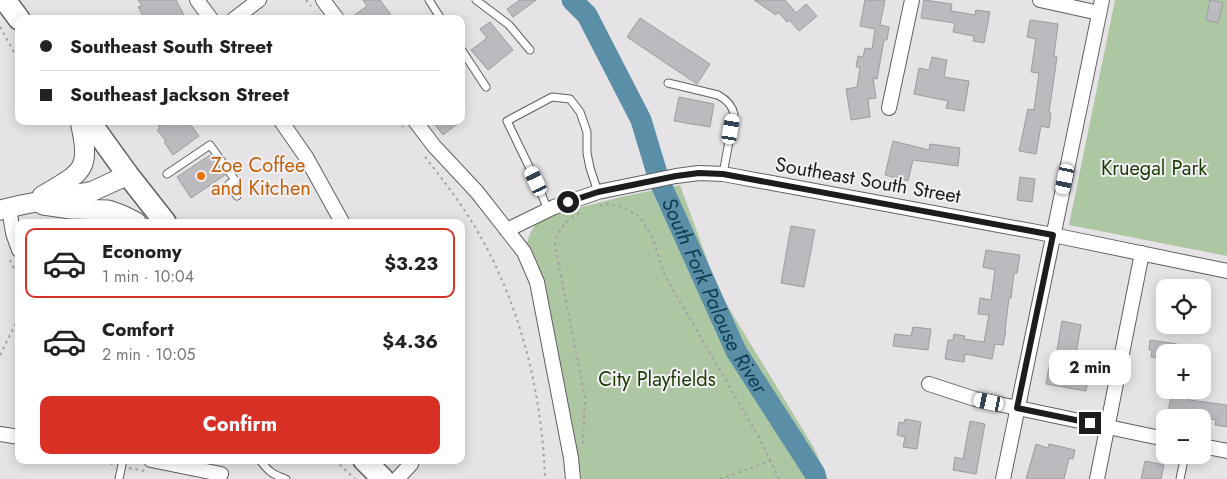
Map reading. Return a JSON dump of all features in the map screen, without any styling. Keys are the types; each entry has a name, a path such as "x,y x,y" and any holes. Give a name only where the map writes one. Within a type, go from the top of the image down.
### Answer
{"main road":[{"path":"5,0 16,15"},
{"path":"29,203 70,179 81,169 85,158 85,144 81,125"},
{"path":"92,125 163,219"},
{"path":"4,209 93,191 128,175"},
{"path":"29,203 71,210 108,210 130,219"},
{"path":"368,464 384,479"}],"street":[{"path":"197,0 208,15"},
{"path":"239,15 259,0"},
{"path":"322,0 334,15"},
{"path":"889,108 912,0"},
{"path":"1003,479 1100,6 1040,0"},
{"path":"284,125 306,158 340,219"},
{"path":"409,125 434,146 468,182 524,252 537,282 571,458 573,479"},
{"name":"Southeast South Street","path":"507,230 548,210 598,199 629,186 699,173 723,174 1053,235 1227,271"},
{"path":"4,209 15,239"},
{"path":"1097,479 1142,254"},
{"path":"929,384 975,399 1156,437"},
{"path":"0,434 15,436"},
{"path":"1211,448 1227,451"},
{"path":"216,464 221,476"},
{"path":"397,479 411,464"},
{"path":"150,466 221,476"}],"lane":[{"path":"429,0 438,15"},
{"path":"476,0 509,25 530,50"},
{"path":"465,55 486,87"},
{"path":"668,83 718,95 725,99 733,108 734,114 723,174"},
{"path":"548,210 507,121 552,97 570,99 580,112 587,132 587,153 598,199"},
{"path":"167,174 210,145 235,180 229,184 237,196"},
{"path":"119,479 122,464"},
{"path":"263,464 268,470 286,479"},
{"path":"1180,479 1183,464"}],"path":[{"path":"0,27 15,54"},
{"path":"424,156 477,230 494,261 515,313 536,390 544,446 545,479"},
{"path":"598,199 607,204 622,207 640,217 653,239 665,276 760,438 779,479"},
{"path":"582,453 585,398 555,246 562,227 583,211"},
{"path":"0,355 1,348 15,323"},
{"path":"720,479 771,461"},
{"path":"131,464 150,466"},
{"path":"339,464 355,479"}],"green space":[{"name":"Kruegal Park","path":"1115,0 1227,0 1227,256 1069,225"},
{"name":"City Playfields","path":"680,185 719,292 814,448 828,479 573,479 524,252 530,234 535,224 554,214 625,196"}],"building":[{"path":"138,0 176,0 184,15 143,15 138,7 142,6"},
{"path":"363,0 380,0 391,15 355,15 367,6"},
{"path":"520,0 536,0 513,17 507,9"},
{"path":"754,0 785,0 796,13 806,4 817,16 799,31 778,12 776,15"},
{"path":"865,0 885,0 880,25 889,27 887,40 884,40 877,79 873,78 876,98 868,99 870,117 851,120 846,89 857,87 860,67 856,67 858,56 863,57 865,48 872,49 875,29 860,26"},
{"path":"924,0 952,4 951,11 975,15 976,10 990,12 984,43 973,41 974,36 953,32 955,23 921,18"},
{"path":"1210,0 1223,3 1218,23 1206,20"},
{"path":"640,18 710,64 697,84 627,37"},
{"path":"1030,20 1058,24 1054,56 1057,57 1049,112 1051,113 1049,128 1041,126 1036,154 1019,151 1028,109 1034,110 1039,73 1031,72 1036,39 1027,37"},
{"path":"490,22 513,50 488,70 471,50 487,38 480,29"},
{"path":"932,57 947,60 944,77 969,81 964,111 946,108 948,101 914,94 919,68 929,70"},
{"path":"679,97 714,104 710,127 674,121"},
{"path":"158,125 191,125 199,136 173,155 164,142 166,141 157,130 160,128"},
{"path":"435,125 456,125 443,135"},
{"path":"893,141 929,150 930,144 960,148 958,166 913,160 908,181 885,175"},
{"name":"Zoe Coffee and Kitchen","path":"210,155 225,175 191,198 177,177"},
{"path":"1020,177 1035,179 1032,202 1017,200"},
{"path":"791,226 815,230 804,287 781,283"},
{"path":"986,250 1020,255 1017,273 1014,273 1011,298 1009,298 1003,345 995,344 992,359 965,354 964,362 945,359 948,340 953,340 954,334 965,336 964,339 984,342 989,315 978,314 980,298 991,300 995,270 983,267"},
{"path":"1062,321 1081,325 1073,371 1089,374 1086,391 1046,384 1049,367 1054,368"},
{"path":"913,327 931,329 928,350 893,346 895,334 911,336"},
{"path":"1150,340 1177,344 1156,344 1156,358 1151,357 1152,350 1149,350"},
{"path":"1170,399 1189,399 1227,405 1227,427 1215,425 1216,420 1211,419 1211,409 1169,409"},
{"path":"905,419 921,422 917,449 903,447 905,437 897,435 899,422 904,423"},
{"path":"970,421 985,424 976,474 953,470 955,457 963,459"},
{"path":"1036,444 1048,448 1049,444 1075,450 1073,459 1069,458 1064,479 1026,479"},
{"path":"1145,461 1164,465 1161,479 1141,479"}],"waterway":[{"name":"South Fork Palouse River","path":"572,0 587,15 641,120 659,180 736,351 815,474 816,479"}],"place":[{"name":"Zoe Coffee and Kitchen","path":"201,176"}],"route":[{"path":"568,202 598,192 676,176 699,173 723,174 1053,235 1017,408 1090,423"}]}
